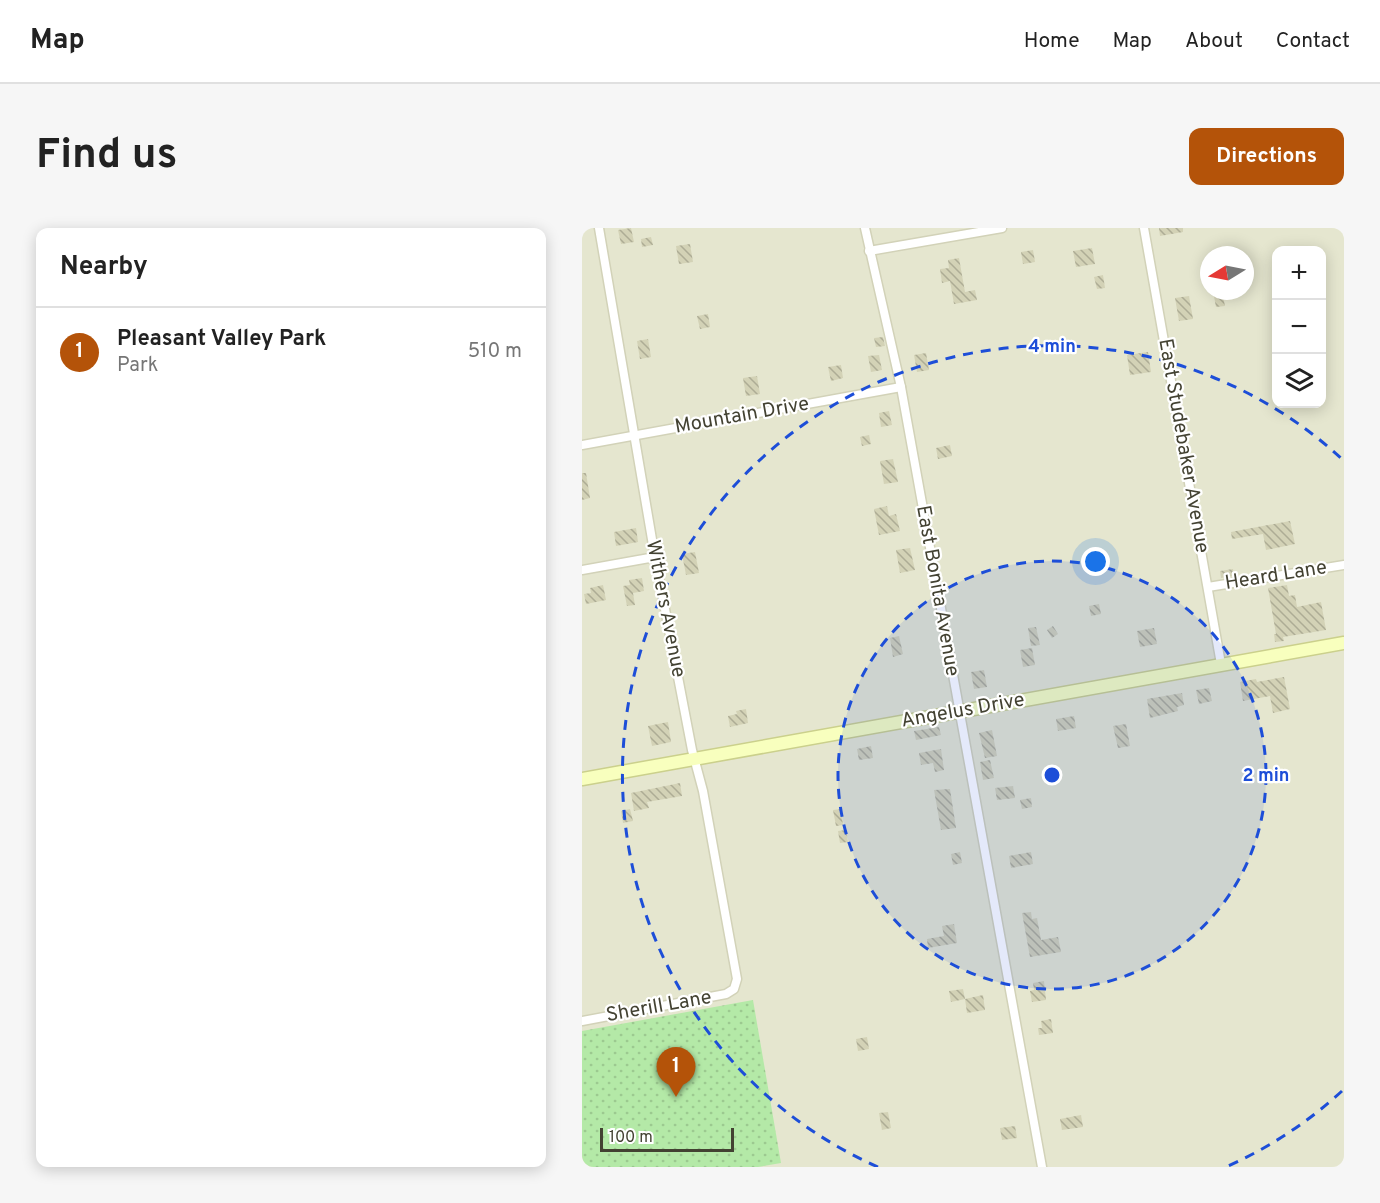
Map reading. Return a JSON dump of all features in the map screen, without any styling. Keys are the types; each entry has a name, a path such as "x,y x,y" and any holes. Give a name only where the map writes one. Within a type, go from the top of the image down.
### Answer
{"street":[{"name":"Withers Avenue","path":"599,228 655,557 703,791 737,979 734,989"},
{"name":"East Bonita Avenue","path":"865,228 901,387 1042,1167"},
{"path":"869,251 1002,228"},
{"name":"East Studebaker Avenue","path":"1144,228 1221,664"},
{"name":"Mountain Drive","path":"582,445 901,387"},
{"path":"582,570 655,557"},
{"name":"Heard Lane","path":"1208,587 1344,565"},
{"name":"Angelus Drive","path":"582,779 1344,643"},
{"name":"Sherill Lane","path":"582,1021 726,994 734,989"}],"shaded area":[{"path":"582,228 1344,228 1344,1167 582,1167"}],"green space":[{"path":"753,1000 781,1163 758,1167 582,1167 582,1031"}],"building":[{"path":"631,228 634,242 621,244 618,230"},
{"path":"1159,228 1183,228 1183,232 1160,236"},
{"path":"651,237 653,245 642,247 641,239"},
{"path":"690,244 693,262 679,264 676,246"},
{"path":"1092,248 1095,264 1076,267 1073,251"},
{"path":"1033,250 1035,262 1023,264 1021,252"},
{"path":"959,258 965,292 975,290 977,300 954,304 950,281 942,283 940,269 949,268 948,260"},
{"path":"1103,275 1105,288 1097,289 1094,277"},
{"path":"1189,296 1193,319 1179,321 1175,298"},
{"path":"1215,300 1224,300 1225,306 1216,307"},
{"path":"708,314 710,327 700,329 697,316"},
{"path":"883,337 885,346 876,347 874,338"},
{"path":"648,339 651,357 640,359 637,341"},
{"path":"1148,352 1151,372 1130,375 1127,355"},
{"path":"926,353 929,370 917,372 914,355"},
{"path":"879,355 882,370 871,372 868,356"},
{"path":"841,365 843,378 831,381 828,367"},
{"path":"757,376 760,394 746,396 743,378"},
{"path":"889,411 892,425 881,427 879,413"},
{"path":"869,435 871,444 862,446 860,437"},
{"path":"950,445 952,456 938,459 936,448"},
{"path":"893,459 898,482 884,484 880,461"},
{"path":"582,473 586,473 590,498 582,500"},
{"path":"887,506 889,516 896,514 900,531 879,535 874,509"},
{"path":"1290,521 1295,544 1266,550 1263,534 1232,539 1231,532"},
{"path":"636,528 638,542 616,546 614,532"},
{"path":"910,548 915,570 900,573 896,550"},
{"path":"695,552 699,573 686,575 682,554"},
{"path":"1233,569 1234,576 1221,578 1220,571"},
{"path":"642,578 644,591 633,593 635,605 627,606 623,586 630,585 629,580"},
{"path":"603,585 606,600 586,604 584,594 591,593 590,588"},
{"path":"1287,585 1289,596 1295,595 1297,607 1321,602 1326,630 1283,637 1284,641 1275,642 1274,634 1276,634 1268,588"},
{"path":"1099,604 1101,614 1091,616 1089,606"},
{"path":"1053,626 1058,634 1052,638 1047,630"},
{"path":"1036,627 1040,645 1031,646 1028,628"},
{"path":"1154,628 1157,644 1140,647 1137,631"},
{"path":"899,636 903,654 893,657 890,638"},
{"path":"1032,648 1035,665 1023,667 1020,650"},
{"path":"984,670 987,687 974,689 971,672"},
{"path":"1284,677 1290,709 1273,713 1270,696 1243,701 1240,682 1256,679 1257,682"},
{"path":"1209,688 1212,701 1199,704 1196,690"},
{"path":"1182,693 1184,705 1177,707 1178,711 1150,718 1147,699"},
{"path":"746,709 748,723 730,727 728,716"},
{"path":"1074,716 1076,728 1058,731 1056,719"},
{"path":"668,722 671,742 652,746 648,726"},
{"path":"1126,724 1130,746 1118,748 1113,726"},
{"path":"939,727 941,735 916,740 914,731"},
{"path":"992,730 997,756 985,758 979,733"},
{"path":"871,746 873,758 859,760 857,749"},
{"path":"941,749 944,770 935,772 933,763 921,765 919,753"},
{"path":"990,760 994,778 983,780 980,762"},
{"path":"680,783 682,796 647,802 649,808 634,811 631,793"},
{"path":"1013,786 1015,798 997,800 995,788"},
{"path":"950,789 956,828 941,830 934,790"},
{"path":"1031,798 1032,807 1022,809 1020,800"},
{"path":"630,809 633,821 623,823 621,811"},
{"path":"841,809 843,825 836,826 833,810"},
{"path":"846,830 848,842 840,843 838,831"},
{"path":"960,852 962,863 953,865 951,854"},
{"path":"1031,852 1033,864 1011,868 1009,856"},
{"path":"1031,912 1032,919 1037,918 1041,940 1058,937 1061,952 1030,957 1022,913"},
{"path":"954,924 957,943 928,948 927,939 944,936 942,926"},
{"path":"1044,981 1046,1000 1032,1002 1030,991 1034,990 1033,983"},
{"path":"963,989 965,999 951,1002 949,991"},
{"path":"983,995 985,1010 967,1013 965,999"},
{"path":"1051,1019 1053,1033 1039,1035 1038,1028 1042,1028 1041,1021"},
{"path":"867,1037 869,1049 858,1051 856,1039"},
{"path":"888,1112 891,1128 882,1130 879,1113"},
{"path":"1081,1115 1083,1127 1062,1130 1060,1119"},
{"path":"1015,1126 1017,1138 1002,1140 1000,1128"}],"place":[{"name":"Pleasant Valley Park","path":"676,1097"}]}
